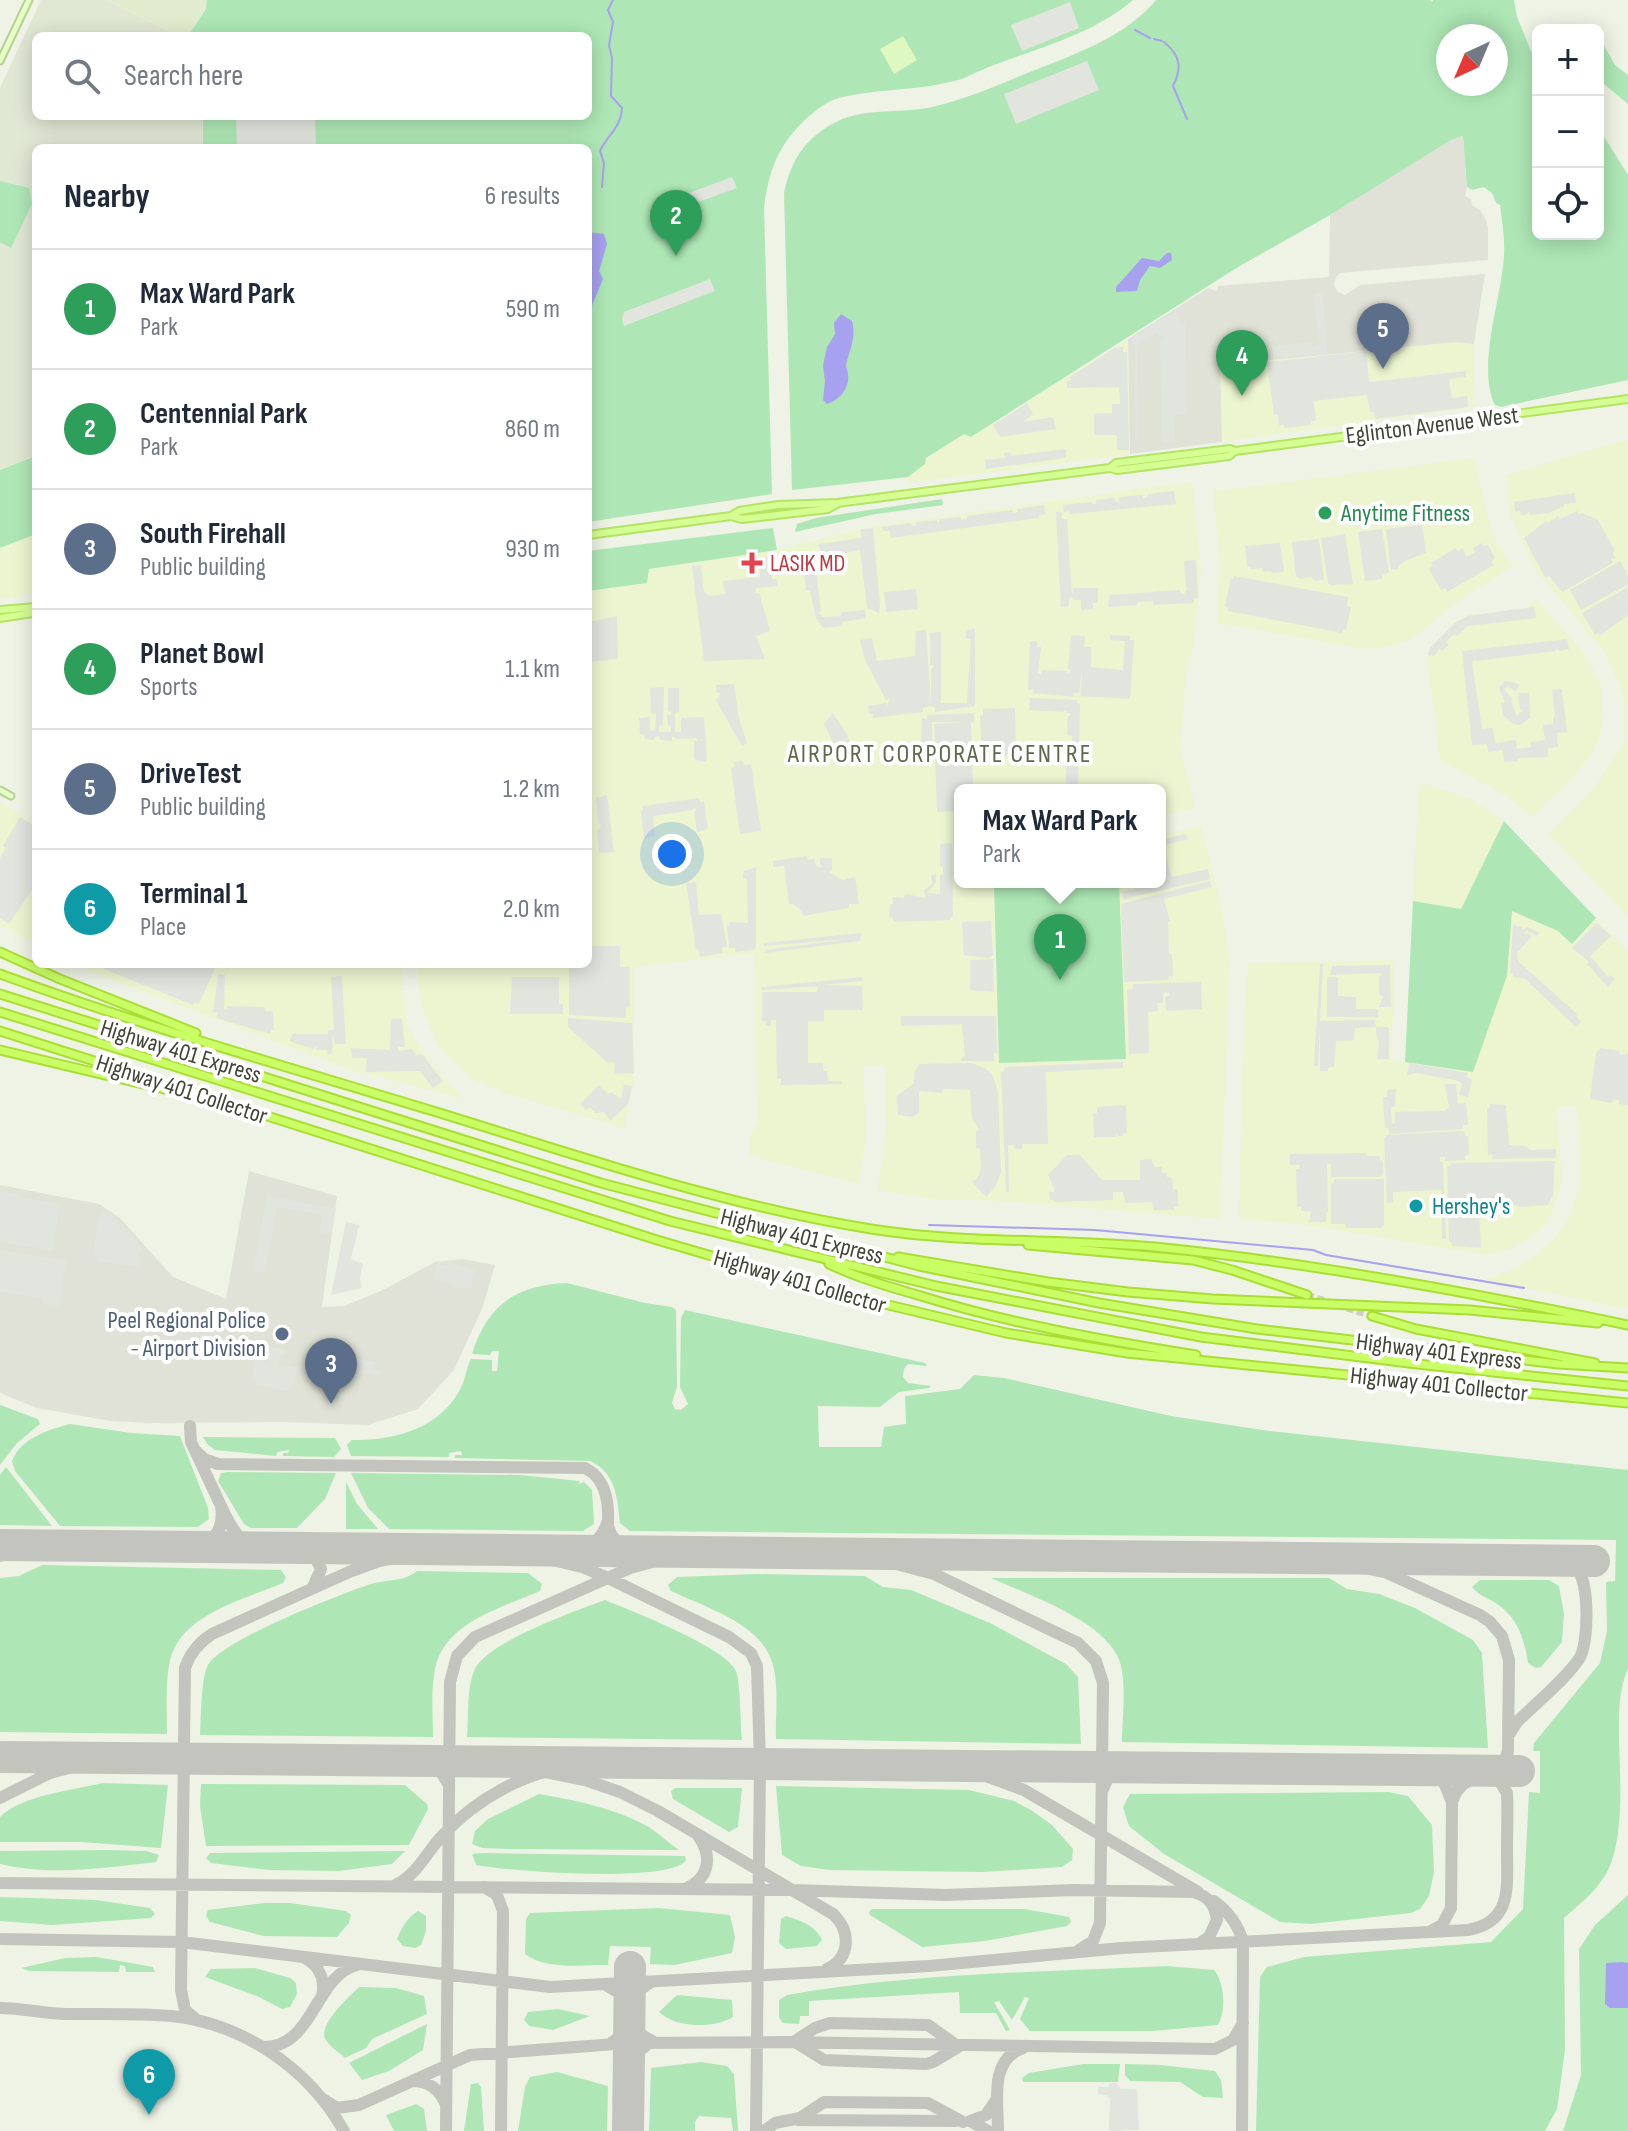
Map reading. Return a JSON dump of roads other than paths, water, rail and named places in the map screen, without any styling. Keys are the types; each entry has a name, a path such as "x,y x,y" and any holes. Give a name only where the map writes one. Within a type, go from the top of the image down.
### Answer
{"highway":[{"path":"0,952 32,966"},
{"path":"36,968 231,1048"},
{"path":"0,974 68,998 599,1163 779,1210 898,1233 1193,1260 1307,1295"},
{"name":"Highway 401 Express","path":"0,994 613,1186 941,1271 1075,1299 1257,1329 1558,1364 1628,1368"},
{"name":"Highway 401 Express","path":"0,1013 656,1217 950,1289 1201,1337 1628,1386"},
{"name":"Highway 401 Collector","path":"0,1031 657,1240 866,1300 1021,1336 1127,1353 1628,1403"},
{"path":"0,1050 226,1103"},
{"path":"1010,1242 1080,1242 1229,1254 1347,1272 1628,1326"},
{"path":"886,1256 1128,1292 1213,1299 1470,1310 1628,1326"},
{"path":"816,1258 852,1275 991,1317 1064,1333 1253,1364"},
{"path":"1372,1316 1416,1329 1567,1356 1604,1366"}],"main road":[{"path":"0,61 29,0"},
{"name":"Eglinton Avenue West","path":"592,534 731,516 742,519 828,509 837,503 1110,468 1116,463 1230,449 1235,451 1628,399"},
{"path":"0,610 32,608"},
{"path":"0,618 32,613"},
{"path":"0,790 11,796"}],"waterway":[{"path":"602,187 604,163 600,151 617,126 622,108 611,96 612,58 609,45 613,22 608,10 613,0"},
{"path":"1135,30 1150,38"},
{"path":"1154,39 1162,41"},
{"path":"1164,42 1177,57 1178,74 1173,86 1187,119"},
{"path":"929,1225 1095,1230 1313,1250 1326,1255 1524,1288"}],"tunnel":[{"path":"1307,1295 1372,1316"}],"place":[{"name":"Centennial Park","path":"676,256"},
{"name":"DriveTest","path":"1383,369"},
{"name":"Planet Bowl","path":"1242,396"},
{"name":"Anytime Fitness","path":"1325,513"},
{"name":"LASIK MD","path":"752,563"},
{"name":"Max Ward Park","path":"1060,980"},
{"name":"Hershey's","path":"1416,1206"},
{"name":"Peel Regional Police - Airport Division","path":"282,1334"},
{"name":"South Firehall","path":"331,1404"},
{"name":"Terminal 1","path":"149,2115"}],"district":[{"name":"AIRPORT CORPORATE CENTRE","path":"940,753"}]}
